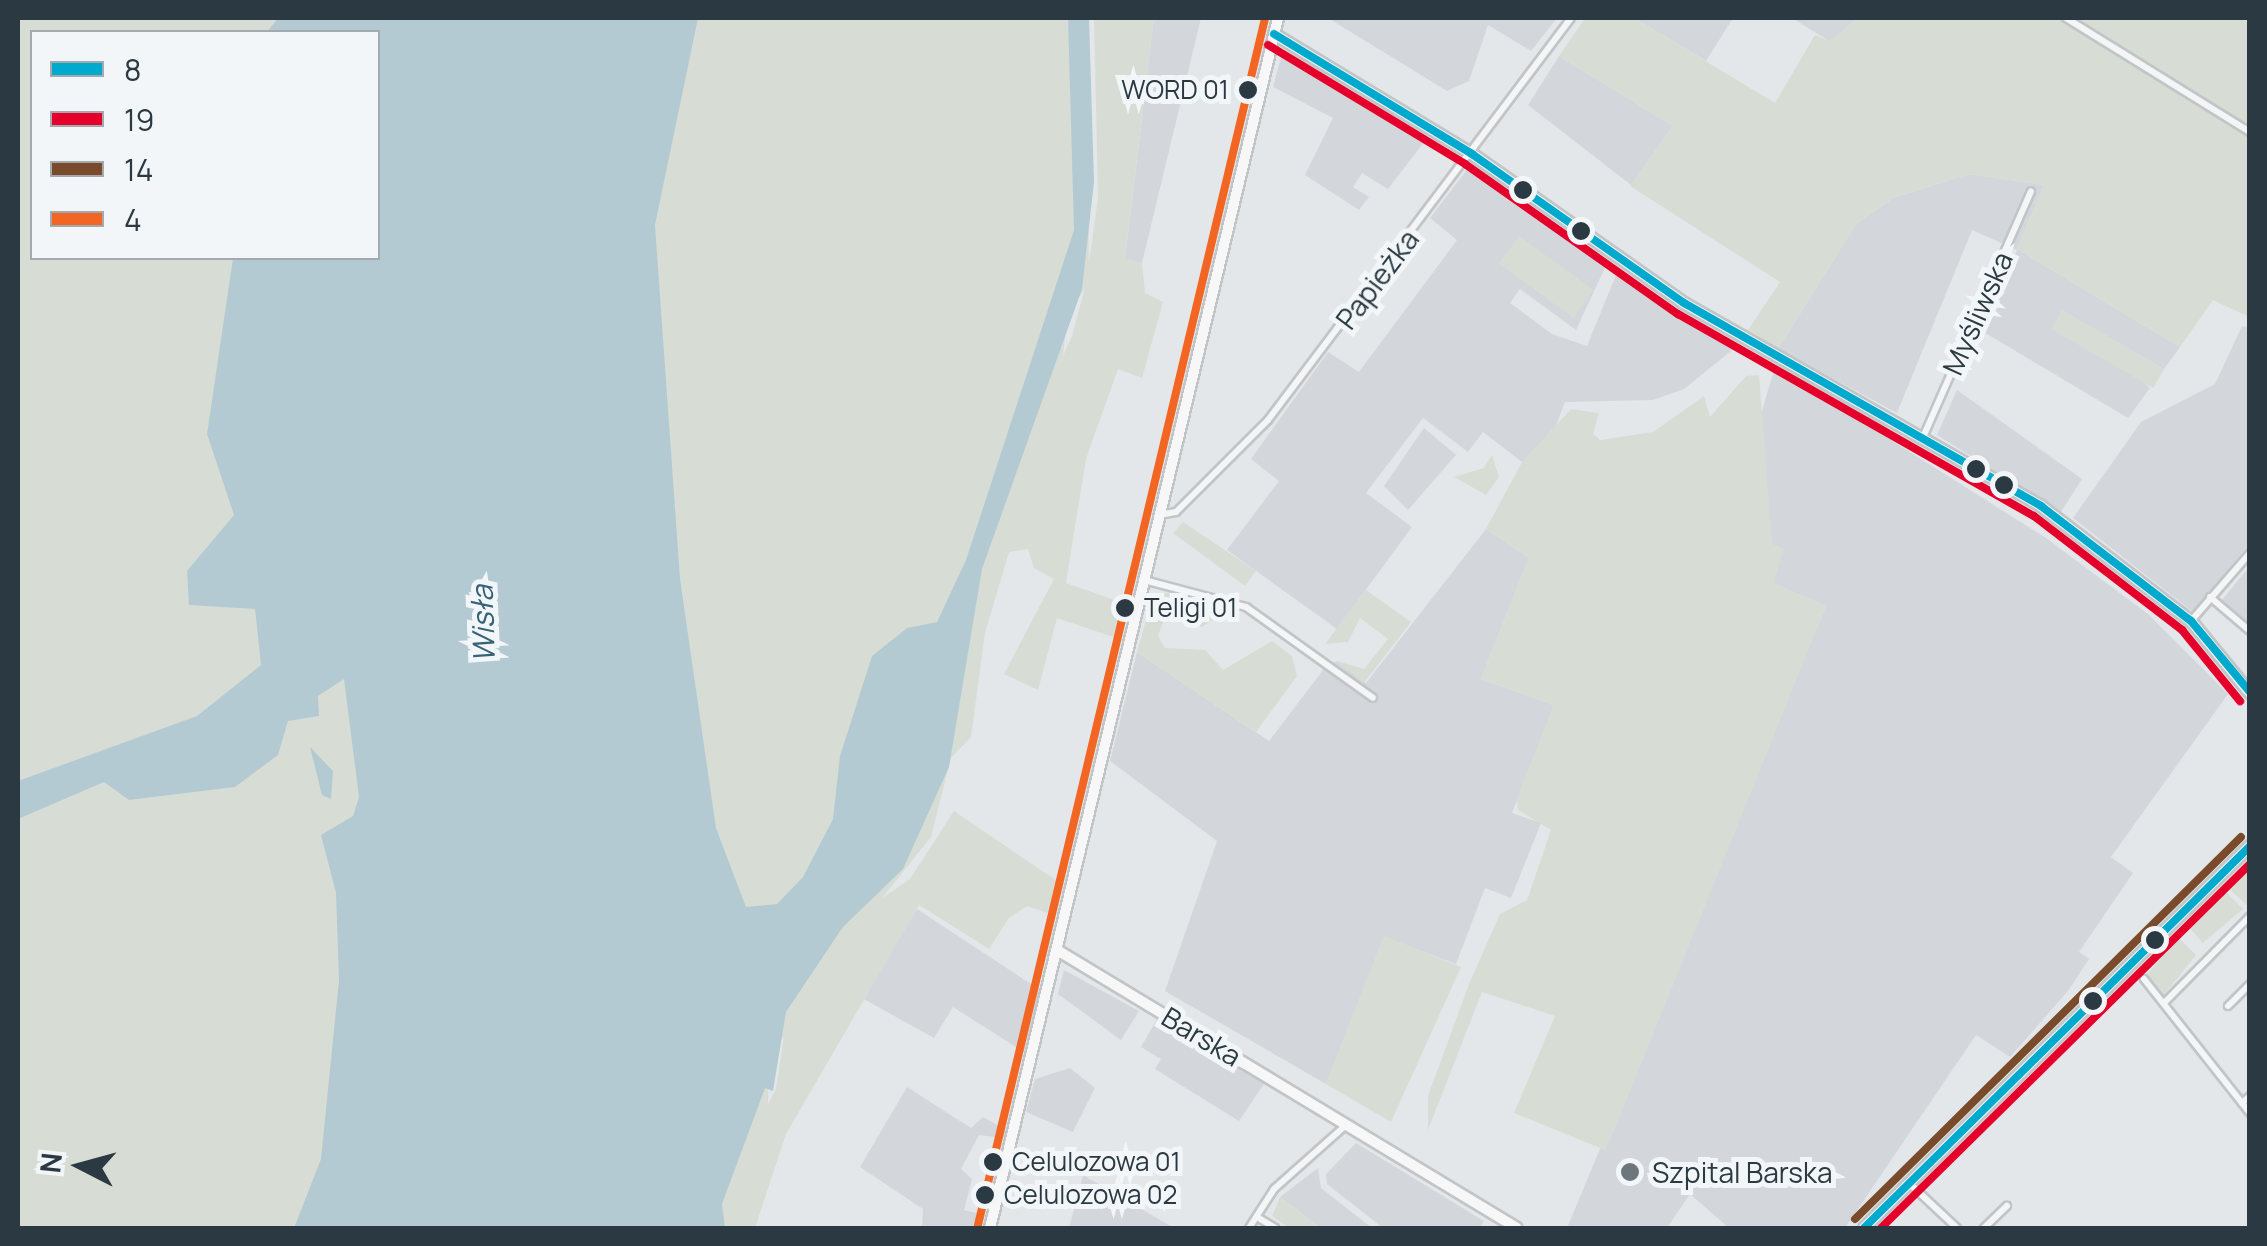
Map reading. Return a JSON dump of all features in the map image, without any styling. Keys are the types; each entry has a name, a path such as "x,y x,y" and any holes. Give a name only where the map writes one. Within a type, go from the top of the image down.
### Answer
{"street":[{"path":"990,1228 1278,18"},
{"name":"Papieżka","path":"1159,515 1176,512 1260,429 1472,154 1571,18"},
{"path":"2066,18 2250,132"},
{"path":"1274,34 1472,154 1684,303 1924,436 2060,520 2191,621 2250,694"},
{"name":"Myśliwska","path":"1924,436 2031,190"},
{"path":"2191,621 2250,552"},
{"path":"1144,580 1246,607 1373,698"},
{"path":"2210,597 2250,630"},
{"path":"1864,1228 2250,846"},
{"path":"2165,1002 2250,916"},
{"name":"Barska","path":"1057,950 1517,1228"},
{"path":"2144,979 2250,1113"},
{"path":"2228,1006 2250,984"},
{"path":"2242,1103 2250,1096"},
{"path":"1249,1228 1274,1189 1347,1125"},
{"path":"1909,1184 1957,1228"},
{"path":"1984,1228 2007,1206"},
{"path":"1257,1217 1275,1228"}],"shaded area":[{"path":"18,18 1086,18 1089,262 1098,198 1094,18 1154,18 1125,258 1142,263 1145,293 1163,302 1142,378 1118,369 1086,459 1066,583 1129,605 1119,639 1057,618 1038,690 1004,674 1054,579 1034,568 1028,549 1009,552 985,633 971,737 951,758 931,837 882,898 910,879 954,811 1057,881 1058,897 1051,914 1027,906 1009,918 989,949 919,905 786,1134 755,1228 18,1228","holes":["1085,287 1072,336 1063,356 1067,319","784,1036 776,1089 768,1104 769,1063"]},
{"path":"1154,18 1201,18 1142,263 1125,259"},
{"path":"1328,18 1557,18 1531,51 1488,25 1469,81 1447,91"},
{"path":"1585,18 1634,18 1775,103 1815,35 1830,41 1857,18 2249,18 2249,317 2213,300 2180,347 2017,249 2044,185 1969,174 1893,198 1856,224 1778,349 1748,330 1780,282 1630,186 1673,126 1559,56"},
{"path":"1634,18 1733,18 1706,61"},
{"path":"1792,18 1857,18 1860,23 1829,41"},
{"path":"1282,54 1302,55 1428,137 1388,189 1362,173 1353,187 1369,197 1359,210 1305,175 1333,118 1273,87"},
{"path":"1559,56 1673,126 1631,185 1528,105"},
{"path":"1472,163 1608,261 1576,330 1520,289 1510,303 1552,334 1587,346 1618,270 1737,346 1684,389 1653,400 1565,402 1544,457 1522,462 1483,432 1468,452 1423,418 1366,493 1412,527 1337,629 1227,550 1279,481 1251,459 1328,352 1359,372 1457,240 1430,218"},
{"path":"1969,174 2044,185 2017,249 2180,347 2164,369 2063,311 2150,388 2128,418 1982,331 2017,250 1972,230 1897,413 1778,349 1856,224 1893,198"},
{"path":"1519,236 1593,290 1573,318 1499,264"},
{"path":"2062,310 2164,369 2153,388 2051,329"},
{"path":"2242,326 2250,328 2249,544 2193,612 2073,518 2141,422 2215,384"},
{"path":"1776,364 1888,424 1884,435 2046,538 2148,614 2228,694 2111,857 2133,873 2079,952 2089,959 2068,991 2010,1057 1976,1035 1845,1228 1729,1228 1690,1194 1667,1228 1567,1228 1826,606 1772,583 1761,414"},
{"path":"1759,375 1772,544 1784,549 1773,583 1826,606 1616,1126 1605,1150 1514,1113 1555,1016 1482,992 1428,1130 1428,1096 1469,984 1500,914 1527,900 1551,830 1518,810 1517,799 1554,705 1481,679 1529,558 1486,529 1522,462 1571,409 1599,413 1593,434 1600,440 1653,432 1704,396 1710,417 1746,376"},
{"path":"1957,390 2082,479 2061,512 1937,435"},
{"path":"1424,428 1456,455 1408,510 1384,486"},
{"path":"1492,455 1499,477 1486,495 1454,477 1484,468"},
{"path":"1183,522 1256,571 1245,586 1173,533"},
{"path":"1486,529 1529,558 1481,679 1554,705 1512,813 1541,823 1511,898 1485,888 1456,964 1384,937 1326,1084 1165,991 1217,841 1110,761 1137,652 1269,741 1326,666 1337,661 1366,683"},
{"path":"2249,567 2249,623 2222,600"},
{"path":"1366,590 1411,622 1364,683 1337,661 1364,669 1388,639 1360,618 1348,642 1325,644"},
{"path":"1178,591 1226,602 1226,611 1202,627 1166,614 1158,636 1165,648 1205,650 1223,670 1272,641 1292,656 1297,676 1256,732 1137,652 1153,595"},
{"path":"2249,868 2249,903 2247,905 2228,888"},
{"path":"2224,890 2243,909 2203,943 2188,926"},
{"path":"917,909 1040,990 1024,1052 953,1007 934,1038 862,998"},
{"path":"1384,936 1461,967 1391,1122 1326,1084"},
{"path":"2179,938 2196,955 2163,996 2146,975"},
{"path":"1064,970 1139,1011 1121,1040 1058,994"},
{"path":"1161,1012 1268,1078 1239,1121 1155,1069 1161,1059 1141,1047"},
{"path":"1070,1068 1095,1088 1073,1132 1026,1112 1035,1079"},
{"path":"907,1087 971,1128 983,1117 1006,1130 1004,1138 979,1135 961,1169 972,1179 964,1210 984,1215 981,1228 922,1228 923,1209 860,1167"},
{"path":"1356,1143 1484,1221 1480,1228 1383,1228 1327,1184 1326,1174"},
{"path":"1318,1168 1321,1188 1372,1228 1321,1228 1280,1197"},
{"path":"1083,1175 1174,1228 1069,1228"},
{"path":"1280,1197 1321,1228 1289,1228 1272,1216"}],"water":[{"name":"Wisła","path":"278,18 698,18 655,225 680,579 716,828 746,907 777,904 803,877 833,819 840,756 872,656 907,628 937,622 966,560 1074,230 1068,18 1089,18 1094,182 1082,289 982,569 949,767 903,869 843,927 786,1012 773,1091 765,1088 722,1204 725,1228 294,1228 321,1159 339,980 336,893 321,835 353,816 359,797 344,679 318,696 319,716 288,721 278,755 235,787 129,800 104,782 18,819 18,781 197,716 261,665 255,609 189,605 187,571 234,515 207,434 233,260 380,260 380,30 269,30"},
{"path":"310,747 333,771 331,799 322,795"}],"transit line":[{"name":"4","path":"978,1225 1265,18"},
{"name":"8","path":"1274,34 1472,154 1684,303 2041,506 2191,621 2250,692"},
{"name":"19","path":"1268,45 1465,164 1678,314 2034,516 2182,630 2240,701"},
{"name":"14","path":"1855,1219 2241,837"},
{"name":"8","path":"1864,1228 2250,846"},
{"name":"19","path":"1881,1228 2250,864"}],"place":[{"name":"WORD 01","path":"1248,90"},
{"name":"Teligi 01","path":"1125,608"},
{"name":"Celulozowa 01","path":"993,1162"},
{"name":"Szpital Barska","path":"1630,1172"},
{"name":"Celulozowa 02","path":"985,1195"}]}
